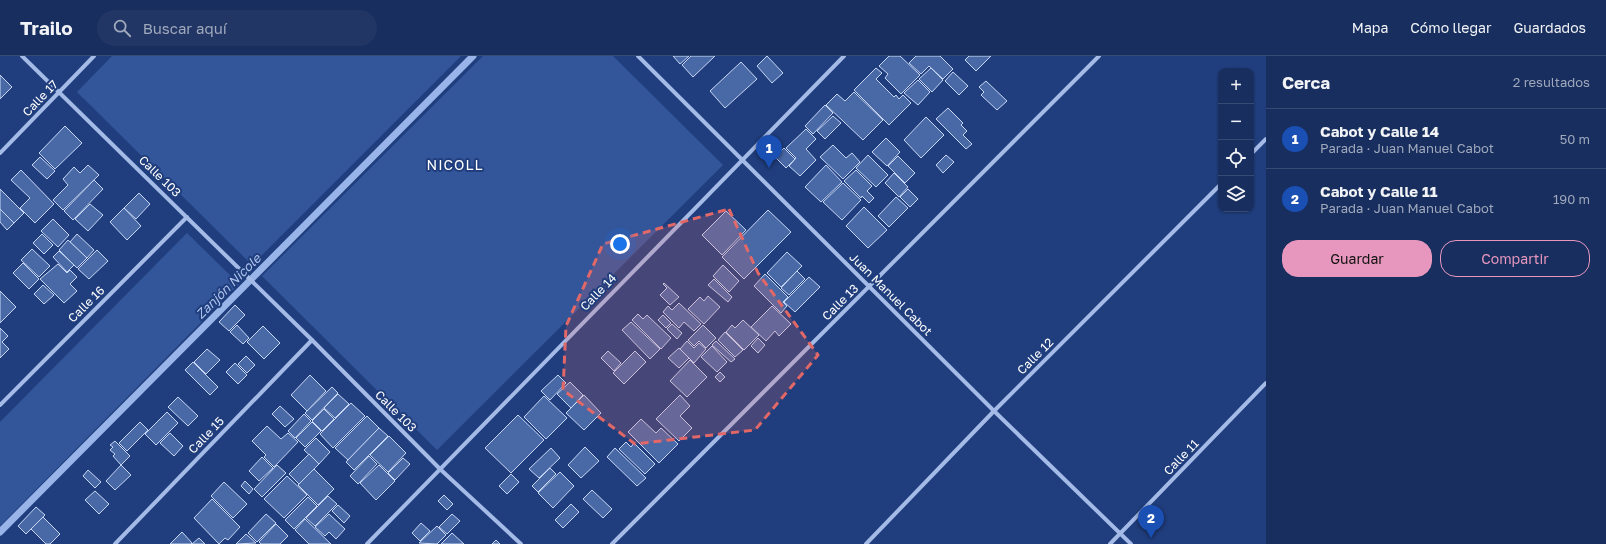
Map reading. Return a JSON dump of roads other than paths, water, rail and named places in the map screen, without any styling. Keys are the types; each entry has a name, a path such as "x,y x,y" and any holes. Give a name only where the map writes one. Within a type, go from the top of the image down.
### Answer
{"street":[{"name":"Calle 103","path":"22,56 312,340 440,469 521,544"},
{"name":"Calle 17","path":"0,153 94,56"},
{"name":"Juan Manuel Cabot","path":"638,56 994,411 1131,544"},
{"name":"Calle 14","path":"367,544 844,56"},
{"name":"Calle 13","path":"612,544 1099,56"},
{"path":"1254,151 1266,140"},
{"name":"Calle 12","path":"866,544 994,411 1218,187"},
{"name":"Calle 16","path":"0,405 187,217"},
{"name":"Calle 15","path":"115,544 312,340"},
{"name":"Calle 11","path":"1110,544 1266,384"}],"waterway":[{"name":"Zanjón Nicole","path":"0,532 473,56"}],"place":[{"name":"Cabot y Calle 14","path":"769,168"},
{"name":"Cabot y Calle 11","path":"1151,538"}],"district":[{"name":"NICOLL","path":"455,164"}]}
